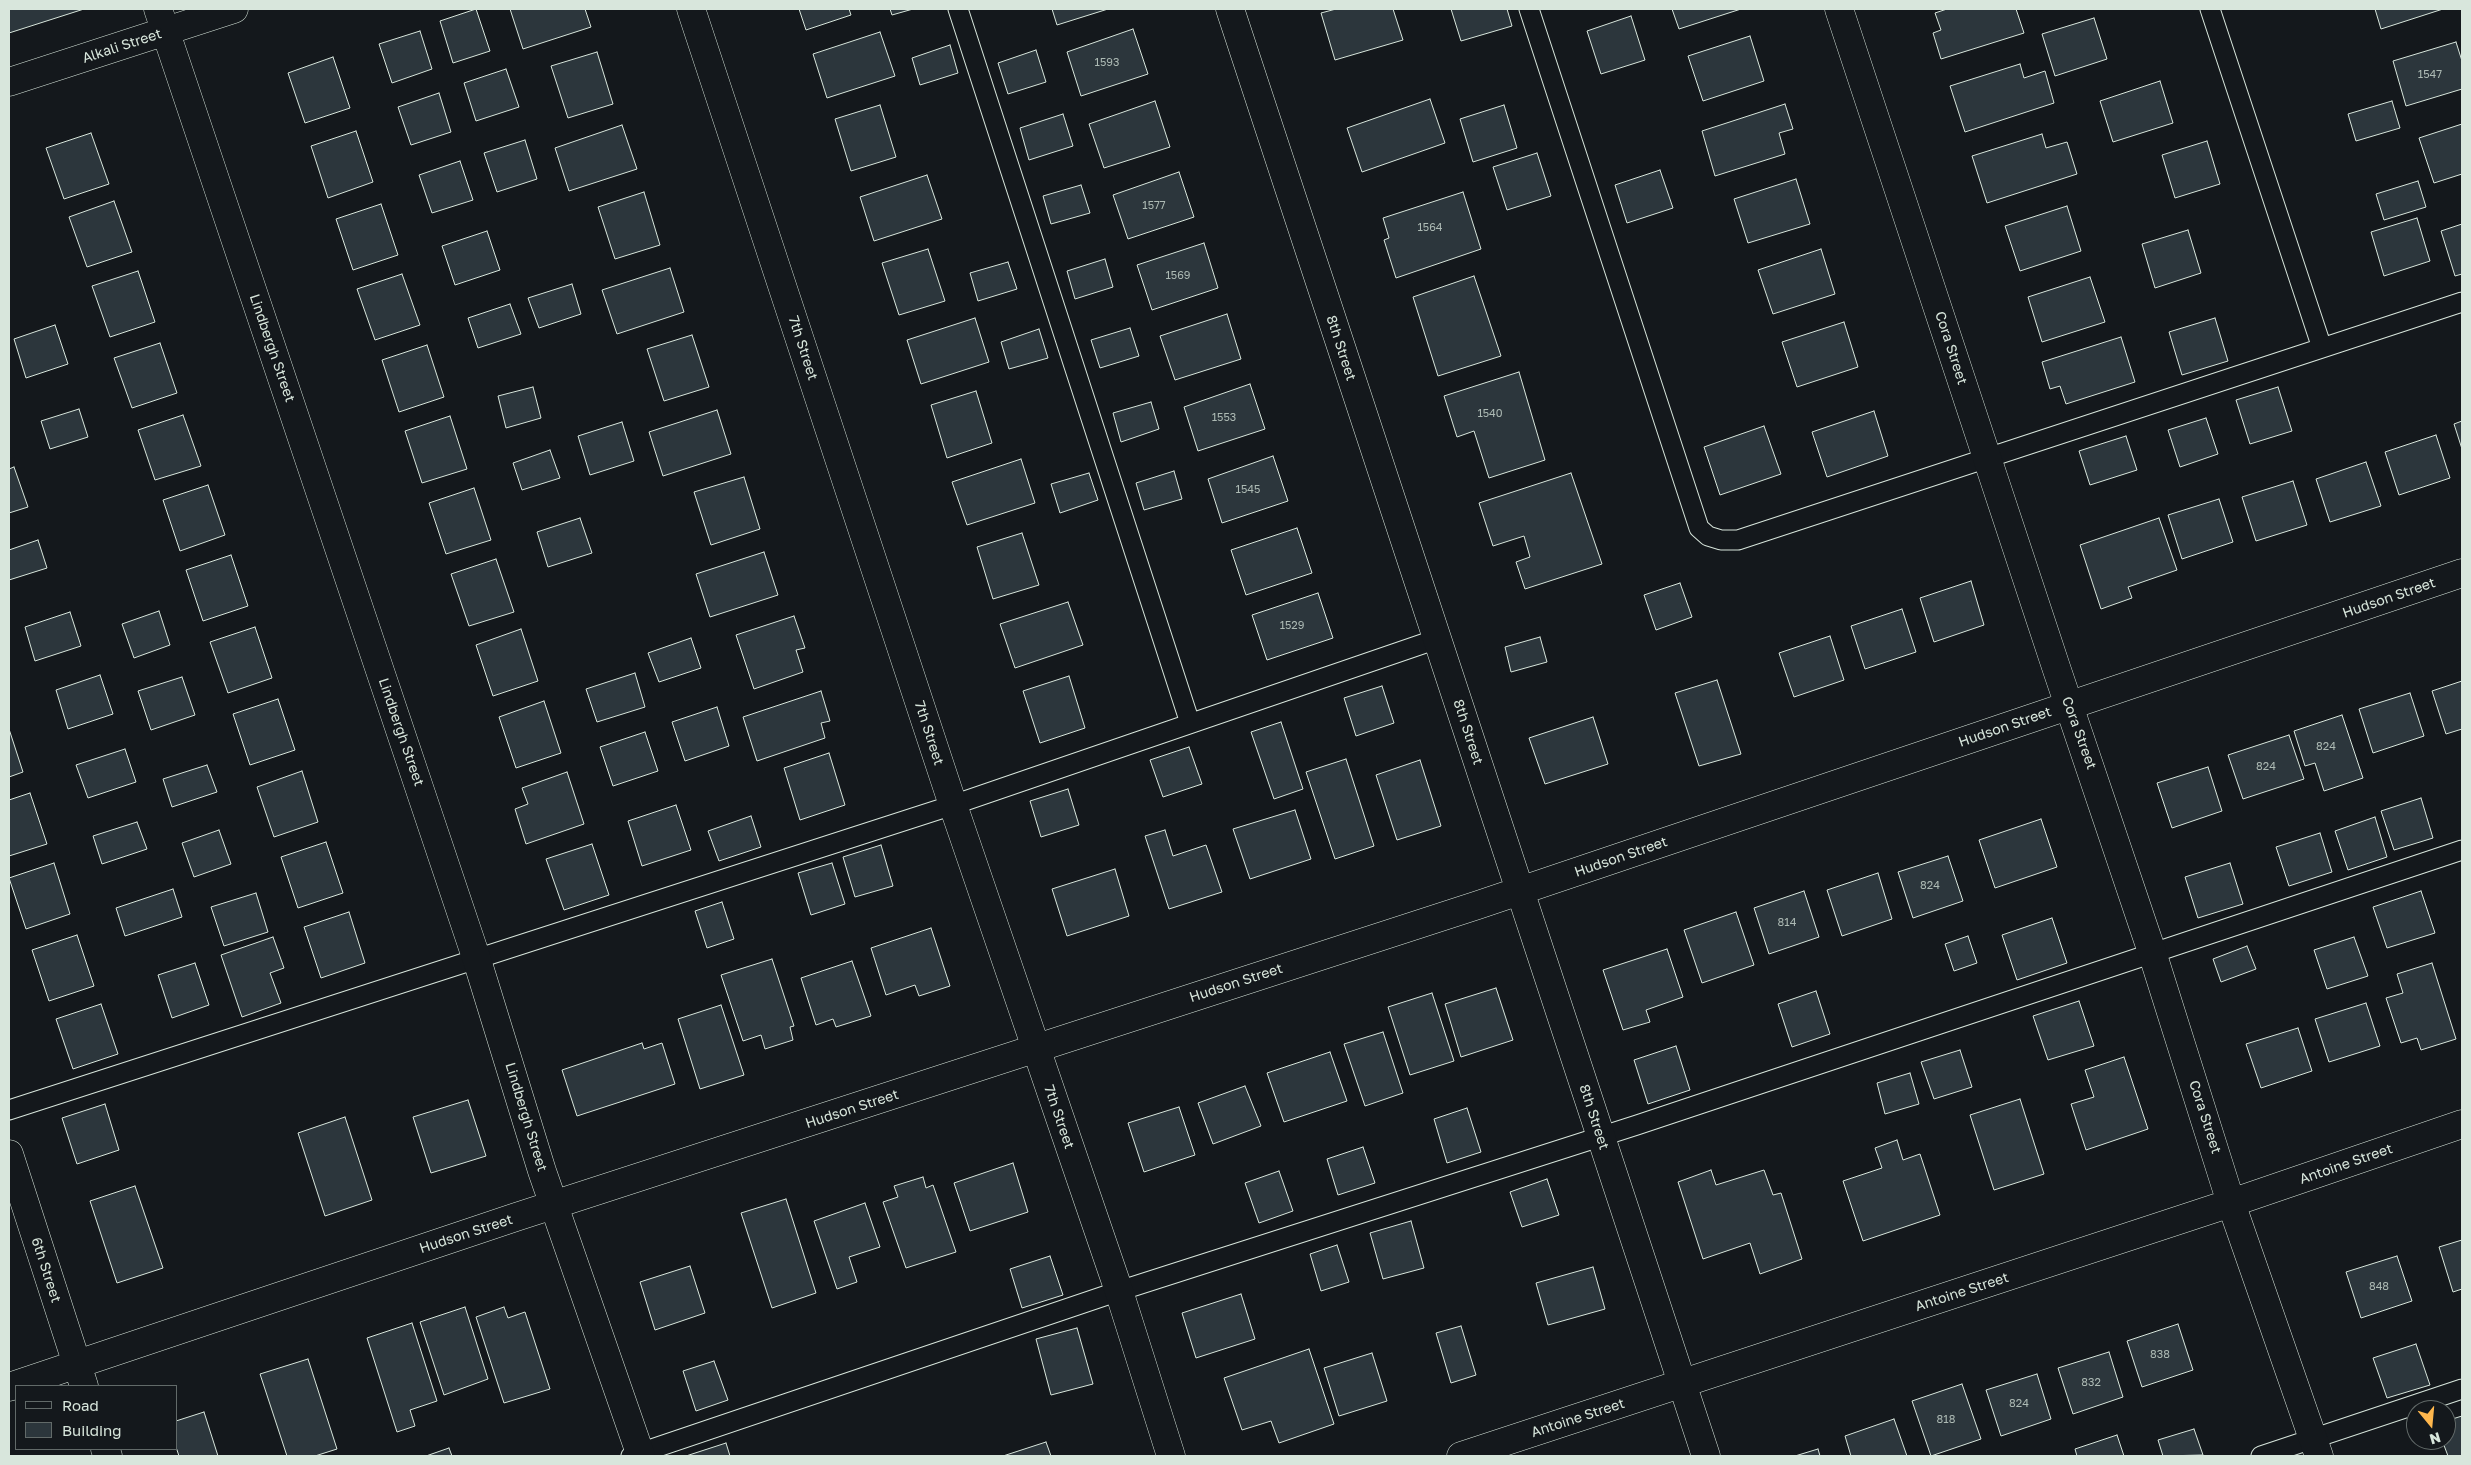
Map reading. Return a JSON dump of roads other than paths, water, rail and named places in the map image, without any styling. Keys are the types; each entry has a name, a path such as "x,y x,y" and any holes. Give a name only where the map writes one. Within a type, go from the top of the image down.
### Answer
{"street":[{"name":"Alkali Street","path":"9,82 162,20 234,9"},
{"name":"7th Street","path":"691,9 953,805 1119,1291 1170,1456"},
{"name":"8th Street","path":"1230,9 1706,1456"},
{"name":"Cora Street","path":"1839,9 2152,952 2231,1203 2316,1448"},
{"name":"Lindbergh Street","path":"162,20 477,960 637,1455"},
{"name":"Hudson Street","path":"21,1385 80,1375 555,1206 1521,890 2462,573"},
{"name":"Antoine Street","path":"1461,1456 2231,1203 2462,1124"},
{"name":"6th Street","path":"9,1154 80,1375"}],"lane":[{"path":"958,9 1190,723"},
{"path":"1530,9 1699,528 1708,536 1721,540 1738,540 2462,302"},
{"path":"2210,9 2322,348"},
{"path":"9,1110 953,805 1437,639"},
{"path":"637,1455 1119,1291 1601,1137 2462,850"},
{"path":"2261,1456 2316,1448 2462,1389"}]}
